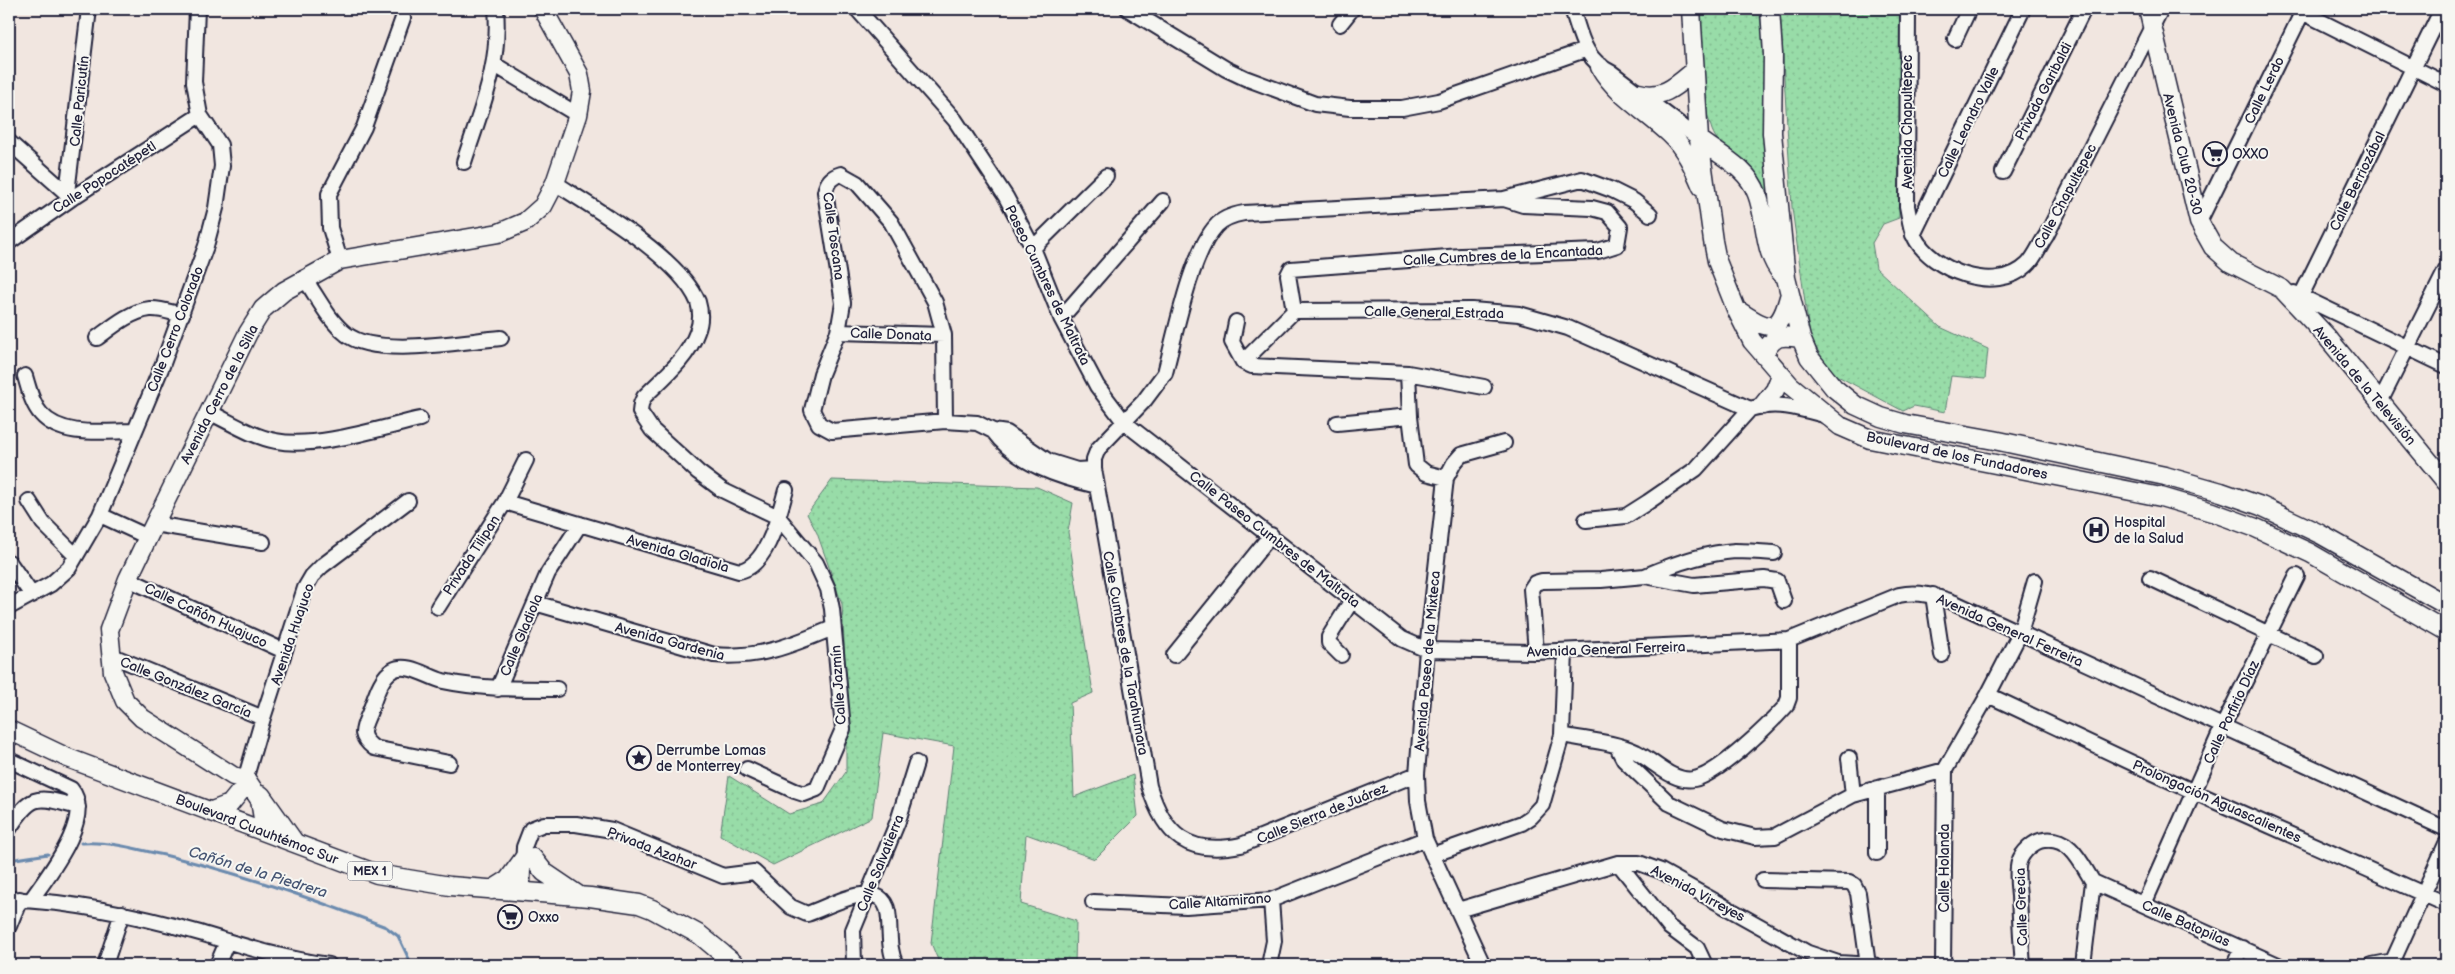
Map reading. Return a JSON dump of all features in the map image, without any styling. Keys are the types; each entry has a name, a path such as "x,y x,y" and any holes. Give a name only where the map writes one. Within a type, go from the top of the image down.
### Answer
{"main road":[{"name":"Avenida Cerro de la Silla","path":"295,843 270,806 244,782 142,718 125,700 113,672 109,630 128,579 151,530 248,333 263,309 284,291 304,278 340,260 499,232 525,222 543,206 555,183 578,115 582,91 579,74 543,9"},
{"name":"Boulevard de los Fundadores","path":"1691,9 1699,138 1717,260 1736,309 1752,341 1781,375 1824,415 1840,426 1870,439 2161,497 2256,528 2310,553 2446,631"},
{"name":"Boulevard de los Fundadores","path":"1770,9 1773,54 1772,133 1788,286 1801,338 1809,358 1834,388 1855,405 1881,417 1905,424 1994,440 2165,476 2222,492 2261,506 2320,534 2446,605"},
{"name":"Avenida Club 20-30","path":"2150,17 2199,222 2213,247 2231,263 2282,289"},
{"path":"1600,67 1605,76 1631,102 1671,134 1686,154 1709,203"},
{"path":"1638,93 1648,96 1660,95 1675,87 1695,70"},
{"path":"1699,138 1740,169 1752,183 1757,194 1768,246 1776,267 1788,286 1784,316 1779,323 1762,325 1736,309"},
{"name":"Avenida de la Televisión","path":"2282,289 2327,337 2446,482"},
{"path":"1763,354 1772,340 1778,337 1801,338"},
{"path":"1757,407 1774,390 1781,375"},
{"path":"2310,553 2320,534"},
{"name":"Boulevard Cuauhtémoc Sur","path":"9,730 68,758 264,832 392,877 492,890 623,901 652,909 700,935 736,965"},
{"path":"212,811 230,804 244,782"},
{"path":"244,782 250,801 248,825"},
{"path":"244,782 260,800 264,832"},
{"path":"492,890 508,880 528,858 544,872 581,896"}],"street":[{"name":"Calle Paricutín","path":"69,195 89,9"},
{"name":"Calle Cerro Colorado","path":"9,606 51,584 69,568 100,515 182,316 206,246 216,208 222,166 220,145 200,115 194,82 196,9"},
{"path":"464,162 495,65 498,32 496,9"},
{"name":"Paseo Cumbres de Maltrata","path":"857,9 955,120 1006,197 1033,248 1061,318 1097,386 1125,423"},
{"path":"1128,9 1226,69 1245,78 1316,104 1350,108 1402,108 1439,101 1585,50"},
{"path":"1340,24 1352,9"},
{"path":"1572,9 1585,50 1600,67 1612,73 1699,138"},
{"name":"Avenida Chapultepec","path":"1908,9 1907,206 1914,236"},
{"path":"1955,39 1969,9"},
{"name":"Calle Leandro Valle","path":"1914,236 2023,9"},
{"name":"Privada Garibaldi","path":"2003,172 2084,9"},
{"name":"Calle Chapultepec","path":"1914,236 1929,256 1980,279 2007,276 2027,265 2046,236 2150,17 2161,9"},
{"name":"Calle Berriozábal","path":"2301,296 2442,9"},
{"path":"2300,10 2446,84"},
{"name":"Calle Lerdo","path":"2199,222 2300,10"},
{"path":"340,260 330,228 329,194 364,127 403,18"},
{"path":"495,65 578,115"},
{"name":"Calle Popocatépetl","path":"9,242 69,195 200,115"},
{"path":"9,142 69,195"},
{"name":"Calle Toscana","path":"945,421 944,335 935,302 891,222 857,183 841,174 835,176 828,182 825,192 843,303 838,332 821,374 812,410 819,424 832,431 945,421 977,423 993,431 1007,434 1048,461 1077,470 1094,469"},
{"path":"1033,248 1106,176"},
{"name":"Calle Cumbres de la Encantada","path":"1125,423 1156,387 1164,372 1197,258 1207,238 1217,225 1230,216 1244,213 1504,199 1582,179 1612,190 1634,201 1650,214"},
{"path":"555,183 613,220 660,257 681,277 697,301 700,310 698,332 681,359 644,397 640,412 643,419 698,472 722,490 778,517"},
{"name":"Calle Cumbres de la Encantada","path":"1294,311 1288,275 1291,269 1461,256 1598,251 1617,245 1620,227 1607,212 1592,208 1523,205 1504,199"},
{"path":"1061,318 1163,201"},
{"path":"2380,402 2446,270"},
{"path":"304,278 336,324 345,334 358,342 397,347 501,338"},
{"path":"2282,289 2301,296 2446,366"},
{"path":"97,338 119,322 150,309 164,310 182,316"},
{"name":"Calle General Estrada","path":"1294,311 1472,310 1520,314 1568,328 1757,407 1799,408 1824,415"},
{"path":"1245,363 1294,311"},
{"path":"1236,322 1232,342 1245,363"},
{"name":"Calle Donata","path":"838,332 944,335"},
{"path":"1245,363 1408,373 1484,387"},
{"path":"1408,373 1410,416 1416,465 1426,473 1446,478"},
{"path":"25,376 33,402 40,414 59,427 88,431 134,431"},
{"path":"1586,520 1626,516 1648,502 1696,469 1757,407"},
{"path":"209,412 275,441 298,443 327,439 420,419"},
{"path":"1337,423 1410,416"},
{"name":"Calle Cumbres de la Tarahumara","path":"1125,423 1098,449 1094,459 1094,469 1149,786 1156,810 1171,830 1183,841 1198,847 1226,848"},
{"name":"Calle Paseo Cumbres de Maltrata","path":"1125,423 1402,639 1427,650"},
{"name":"Calle Toscana","path":"993,431 1003,444 1045,471 1097,486"},
{"name":"Avenida Paseo de la Mixteca","path":"1477,963 1458,910 1425,839 1418,801 1417,774 1427,650 1446,478 1454,463 1462,455 1504,443"},
{"name":"Privada Tilipan","path":"438,607 505,502 526,460"},
{"name":"Avenida Gladiola","path":"580,524 739,571 752,566 765,550 786,490"},
{"path":"29,501 43,522 76,556"},
{"name":"Avenida Huajuco","path":"244,782 284,651 305,588 312,576 322,566 408,501"},
{"name":"Privada Tilipan","path":"505,502 580,524"},
{"path":"100,515 151,530 263,542"},
{"name":"Calle Jazmín","path":"748,769 804,794 816,789 843,729 828,589 816,563 778,517"},
{"name":"Calle Gladiola","path":"449,763 374,748 365,741 362,730 386,674 394,669 404,667 443,681 498,688 548,573 580,524"},
{"path":"1174,655 1271,535"},
{"path":"1645,576 1679,562 1708,555 1735,551 1774,553"},
{"path":"9,562 32,595"},
{"path":"1536,652 1532,588 1535,583 1542,581 1601,580 1645,576 1694,585 1764,579 1776,581 1784,601"},
{"name":"Calle Porfirio Díaz","path":"2144,904 2223,726 2296,576"},
{"path":"2150,578 2316,656"},
{"name":"Calle Cañón Huajuco","path":"128,579 284,651"},
{"path":"1616,745 1624,760 1669,803 1723,829 1755,837 1776,836 1853,795 1945,770 1988,695 2020,633 2035,581"},
{"name":"Avenida General Ferreira","path":"1427,650 1536,652 1789,640 1899,595 1913,592 1933,595 1955,603 2446,828"},
{"path":"1933,595 1942,655"},
{"path":"1341,655 1329,643 1330,637 1352,600"},
{"name":"Avenida Gardenia","path":"535,603 714,655 728,657 750,656 779,650 833,628"},
{"path":"1562,735 1616,745 1636,752 1675,776 1695,779 1722,765 1786,706 1789,698 1789,640"},
{"path":"1432,855 1522,823 1531,817 1542,805 1562,735 1565,651"},
{"name":"Calle González García","path":"110,655 263,718"},
{"path":"498,688 557,689"},
{"name":"Prolongación Aguascalientes","path":"1988,695 2194,792 2446,904"},
{"path":"1848,758 1853,795"},
{"path":"9,760 71,789 76,795 78,807 76,822 63,850 20,899 9,926"},
{"name":"Calle Salvatierra","path":"854,965 853,930 898,821 916,763"},
{"name":"Calle Holanda","path":"1943,965 1945,770"},
{"name":"Calle Sierra de Juárez","path":"1226,848 1268,836 1417,774"},
{"path":"1877,788 1877,853"},
{"path":"9,829 20,812 31,802 40,798 78,807"},
{"name":"Privada Azahar","path":"527,893 528,858 533,848 528,840 532,829 538,826 576,824 612,830 723,876 754,872 791,907 807,914 848,897 868,894"},
{"name":"Calle Altamirano","path":"1093,902 1186,906 1271,900 1425,839"},
{"name":"Calle Grecia","path":"2022,965 2018,878 2019,861 2026,850 2039,840 2051,839 2066,844 2074,852 2093,882"},
{"path":"2372,965 2392,963 2446,844"},
{"path":"1618,863 1669,927 1697,948 1705,965"},
{"name":"Avenida Virreyes","path":"1458,910 1618,863 1639,863 1661,871 1821,958 1838,963 1874,965"},
{"path":"1763,880 1848,882 1854,884 1858,893 1868,965"},
{"path":"2083,965 2093,882"},
{"name":"Calle Batopilas","path":"2093,882 2278,965"},
{"path":"868,894 883,899 888,907 891,954 896,965"},
{"path":"20,899 61,902 122,914 227,942 288,962 329,965"},
{"path":"1270,965 1274,941 1271,900"},
{"path":"105,965 122,914"},
{"path":"217,965 227,942"},
{"path":"2234,965 2242,948"}],"green space":[{"path":"1696,9 1759,9 1765,54 1776,246 1761,194 1751,169 1720,143 1712,130 1704,102"},
{"path":"1780,9 1900,9 1899,218 1883,224 1872,243 1876,268 1940,327 1988,349 1985,379 1951,376 1945,412 1914,406 1903,411 1832,373 1810,338 1792,208"},
{"path":"832,480 1037,487 1073,503 1068,532 1093,693 1070,703 1074,797 1133,775 1138,816 1095,859 1026,834 1021,904 1076,921 1075,965 940,965 931,943 954,746 883,733 872,817 773,865 720,835 729,776 789,814 823,804 846,772 846,679 842,604 817,533 807,514"}],"waterway":[{"name":"Cañón de la Piedrera","path":"81,843 113,844 164,855 248,878 304,897 386,927 398,936 409,959"},
{"name":"Cañón de la Piedrera","path":"9,860 48,854"}],"place":[{"name":"OXXO","path":"2215,154"},
{"name":"Hospital de la Salud","path":"2096,530"},
{"name":"Derrumbe Lomas de Monterrey","path":"639,758"},
{"name":"Oxxo","path":"510,917"}]}
